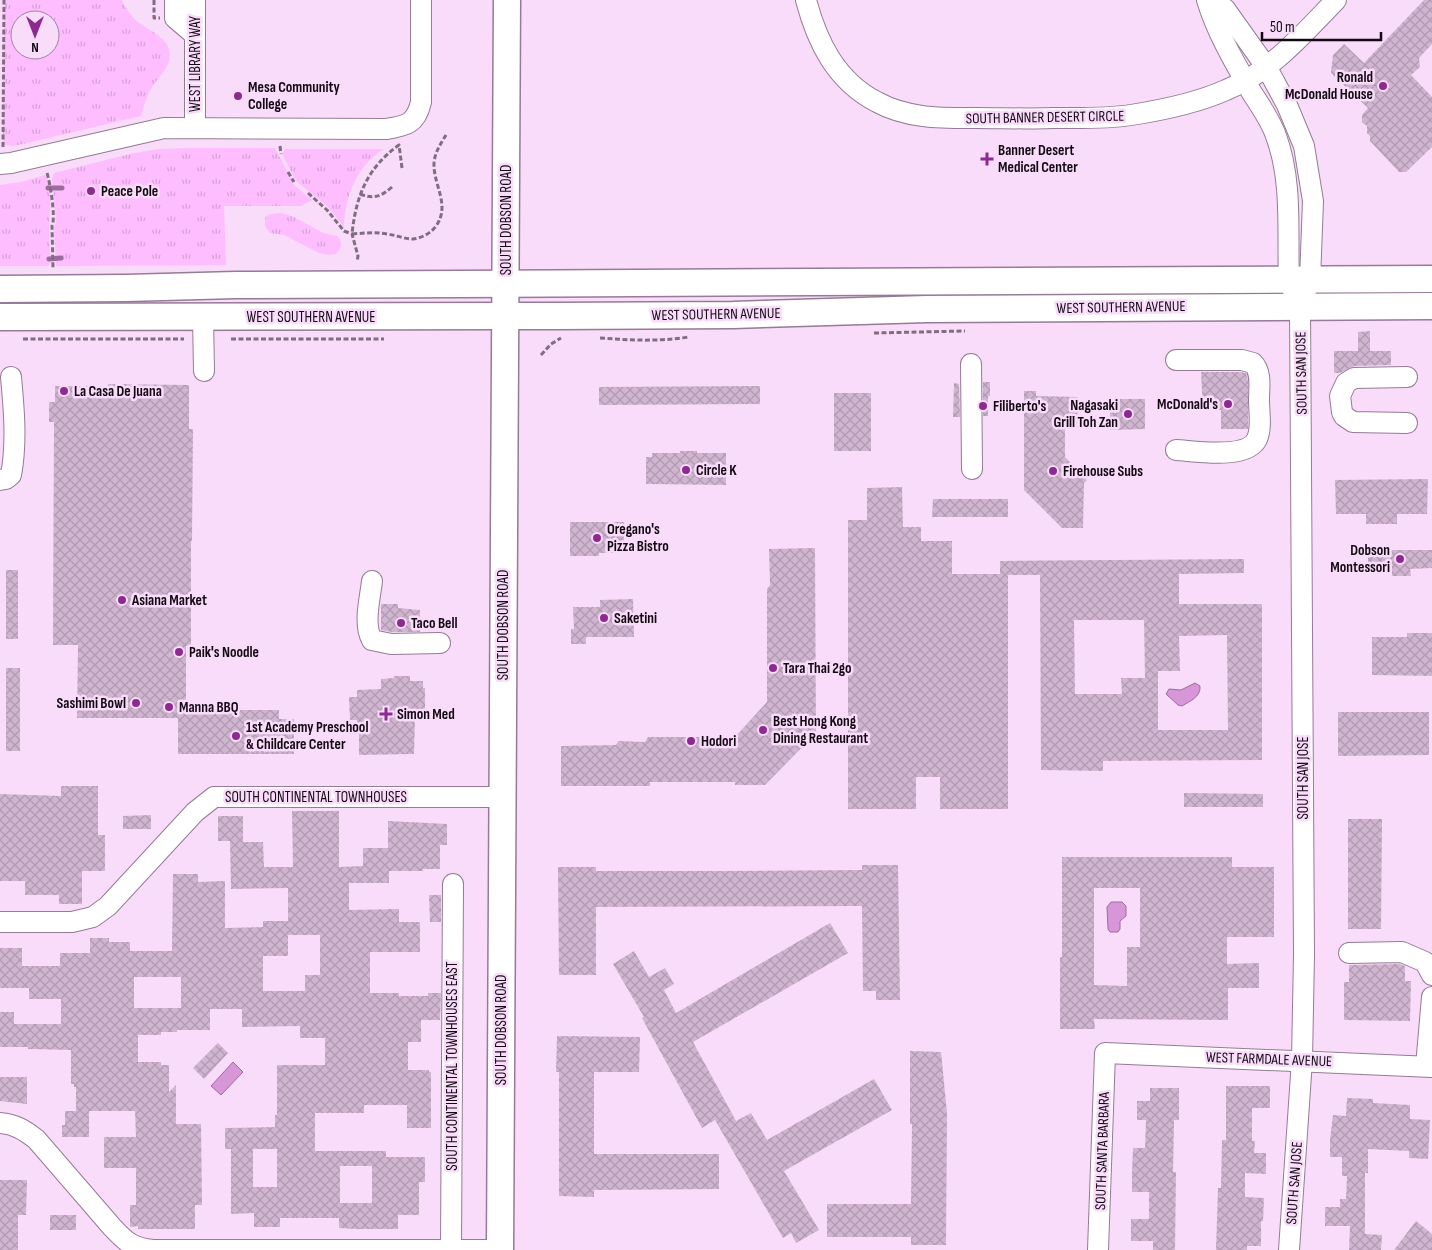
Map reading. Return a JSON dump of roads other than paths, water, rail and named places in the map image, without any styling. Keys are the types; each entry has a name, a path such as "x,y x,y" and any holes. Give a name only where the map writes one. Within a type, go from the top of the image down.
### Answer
{"main road":[{"name":"SOUTH DOBSON ROAD","path":"500,1250 507,0"},
{"name":"WEST SOUTHERN AVENUE","path":"0,289 236,285 1432,279"},
{"path":"819,312 824,303 833,298 914,294 940,281"},
{"path":"1031,282 1032,308"},
{"path":"48,317 53,309 66,303 132,301 186,287"},
{"name":"WEST SOUTHERN AVENUE","path":"0,317 48,317 204,328 506,316 733,315 927,309 1432,306"}],"street":[{"path":"175,0 175,18 195,35"},
{"name":"WEST LIBRARY WAY","path":"195,0 195,128"},
{"path":"1,157 11,163 164,128 386,129 399,127 412,122 419,113 421,102 422,0"},
{"name":"SOUTH BANNER DESERT CIRCLE","path":"806,0 818,39 843,77 877,102 915,116 1013,119 1130,116 1189,103 1226,91 1267,68 1336,0"},
{"path":"1209,0 1213,21 1276,134 1282,154 1287,179 1299,280 1300,306"},
{"path":"1209,0 1225,8 1267,68 1297,127 1304,146 1313,201 1299,280"},
{"name":"SOUTH SAN JOSE","path":"1289,1250 1302,1060 1304,955 1300,306"},
{"path":"204,328 204,371"},
{"path":"1176,360 1247,360 1256,366 1259,373 1258,437 1252,446 1228,453 1176,444"},
{"path":"971,364 972,469"},
{"path":"0,480 6,479 11,475 13,465 14,401 11,377"},
{"path":"1407,377 1354,378 1343,386 1340,396 1344,416 1353,422 1407,423"},
{"path":"372,582 368,622 368,634 372,640 391,644 440,643"},
{"name":"SOUTH CONTINENTAL TOWNHOUSES","path":"0,922 72,922 93,917 108,906 195,812 214,797 502,797"},
{"name":"SOUTH CONTINENTAL TOWNHOUSES EAST","path":"451,1249 453,884"},
{"path":"1349,953 1402,952 1425,962 1432,975"},
{"path":"1429,1066 1432,997"},
{"name":"WEST FARMDALE AVENUE","path":"1105,1053 1429,1066"},
{"name":"SOUTH SANTA BARBARA","path":"1098,1250 1105,1053"},
{"path":"0,1123 20,1127 36,1139 122,1238 135,1247 153,1250 500,1250"}],"waterway":[{"path":"48,188 62,188"},
{"path":"49,259 61,258"}],"place":[{"name":"Ronald McDonald House","path":"1383,86"},
{"name":"Mesa Community College","path":"238,96"},
{"name":"Banner Desert Medical Center","path":"987,159"},
{"name":"Peace Pole","path":"91,191"},
{"name":"La Casa De Juana","path":"64,391"},
{"name":"McDonald's","path":"1228,404"},
{"name":"Filiberto's","path":"983,406"},
{"name":"Nagasaki Grill Toh Zan","path":"1128,414"},
{"name":"Circle K","path":"686,470"},
{"name":"Firehouse Subs","path":"1053,471"},
{"name":"Oregano's Pizza Bistro","path":"597,538"},
{"name":"Dobson Montessori","path":"1400,559"},
{"name":"Asiana Market","path":"122,600"},
{"name":"Saketini","path":"604,618"},
{"name":"Taco Bell","path":"401,623"},
{"name":"Paik's Noodle","path":"179,652"},
{"name":"Tara Thai 2go","path":"773,668"},
{"name":"Sashimi Bowl","path":"136,703"},
{"name":"Manna BBQ","path":"169,707"},
{"name":"Simon Med","path":"386,714"},
{"name":"Best Hong Kong Dining Restaurant","path":"763,730"},
{"name":"1st Academy Preschool & Childcare Center","path":"236,736"},
{"name":"Hodori","path":"691,741"}]}
